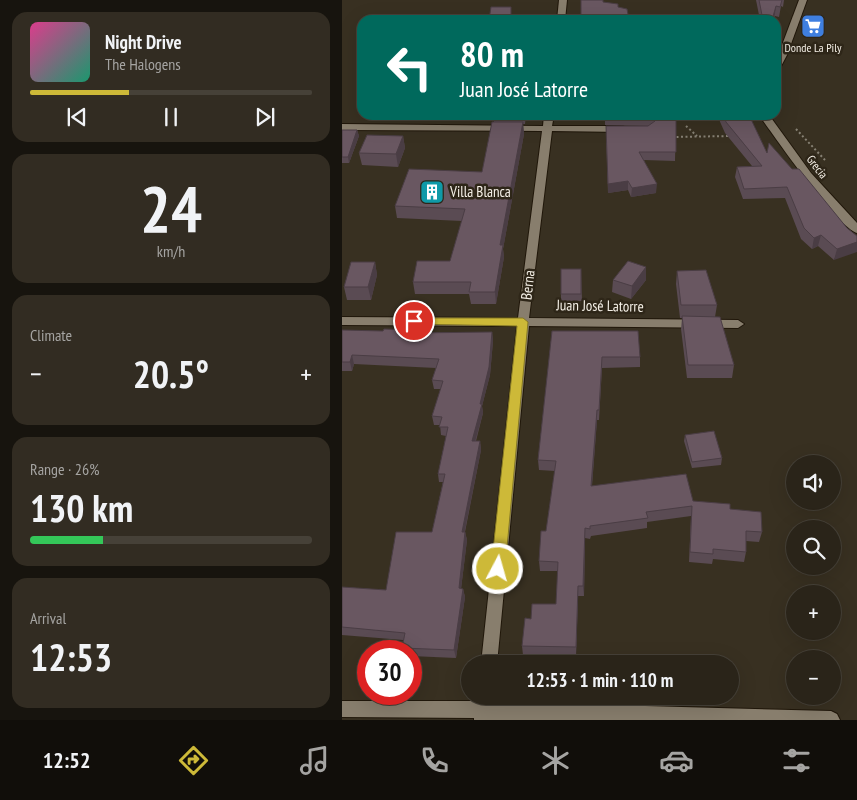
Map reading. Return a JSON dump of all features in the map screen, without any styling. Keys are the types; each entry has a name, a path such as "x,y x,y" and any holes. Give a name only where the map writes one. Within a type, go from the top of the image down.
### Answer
{"street":[{"path":"561,15 562,0"},
{"path":"781,59 803,0"},
{"name":"Berna","path":"490,655 523,322 548,120"},
{"name":"Grecia","path":"768,120 805,173 856,230"},
{"path":"342,127 631,130"},
{"name":"Juan José Latorre","path":"342,321 738,324"},
{"path":"342,709 484,709 832,720"}],"path":[{"path":"790,123 804,135 824,160"},
{"path":"686,126 697,136"},
{"path":"668,137 734,136"}],"building":[{"path":"581,0 603,0 603,2 618,4 618,7 627,9 628,15 581,15"},
{"path":"759,0 782,0 780,7 776,6 773,15 762,15"},
{"path":"491,7 511,7 511,15 490,15"},
{"path":"653,120 676,120 676,152 639,152 657,184 632,188 628,181 608,184 606,126 648,126 655,121"},
{"path":"725,120 751,120 767,153 769,143 792,169 799,169 847,228 857,236 857,242 837,249 821,235 814,238 804,228 787,187 744,189 737,167 762,166"},
{"path":"492,122 523,122 500,245 503,245 495,292 469,292 471,282 413,282 417,261 450,261 465,209 395,206 409,169 482,172"},
{"path":"342,130 357,130 348,157 342,157"},
{"path":"367,135 403,136 396,154 359,153"},
{"path":"628,261 646,267 632,286 613,280"},
{"path":"351,262 375,262 368,287 344,287"},
{"path":"561,269 581,269 581,294 561,294"},
{"path":"706,270 717,305 681,305 677,271"},
{"path":"682,316 720,317 734,365 688,365"},
{"path":"384,329 413,330 412,333 492,332 489,367 472,441 480,441 462,532 465,532 459,588 463,589 454,650 422,649 422,640 404,640 405,633 342,627 342,587 386,590 396,532 432,532 445,474 438,474 448,427 439,427 442,417 432,416 443,381 432,380 439,359 352,355 350,362 342,362 342,330 383,331"},
{"path":"552,331 638,331 640,357 602,357 599,410 597,410 591,486 686,474 693,501 730,504 730,509 761,512 762,532 746,531 746,552 713,549 713,554 690,552 692,506 646,512 648,518 590,526 590,529 585,528 583,586 578,586 576,647 522,646 525,618 531,619 532,604 556,604 558,562 539,561 541,531 546,531 556,461 538,460"},
{"path":"714,431 722,458 692,462 685,435"}],"place":[{"name":"Donde La Pily","path":"813,26"},
{"name":"Villa Blanca","path":"432,192"}],"route":[{"path":"414,321 523,322 498,569"}]}
